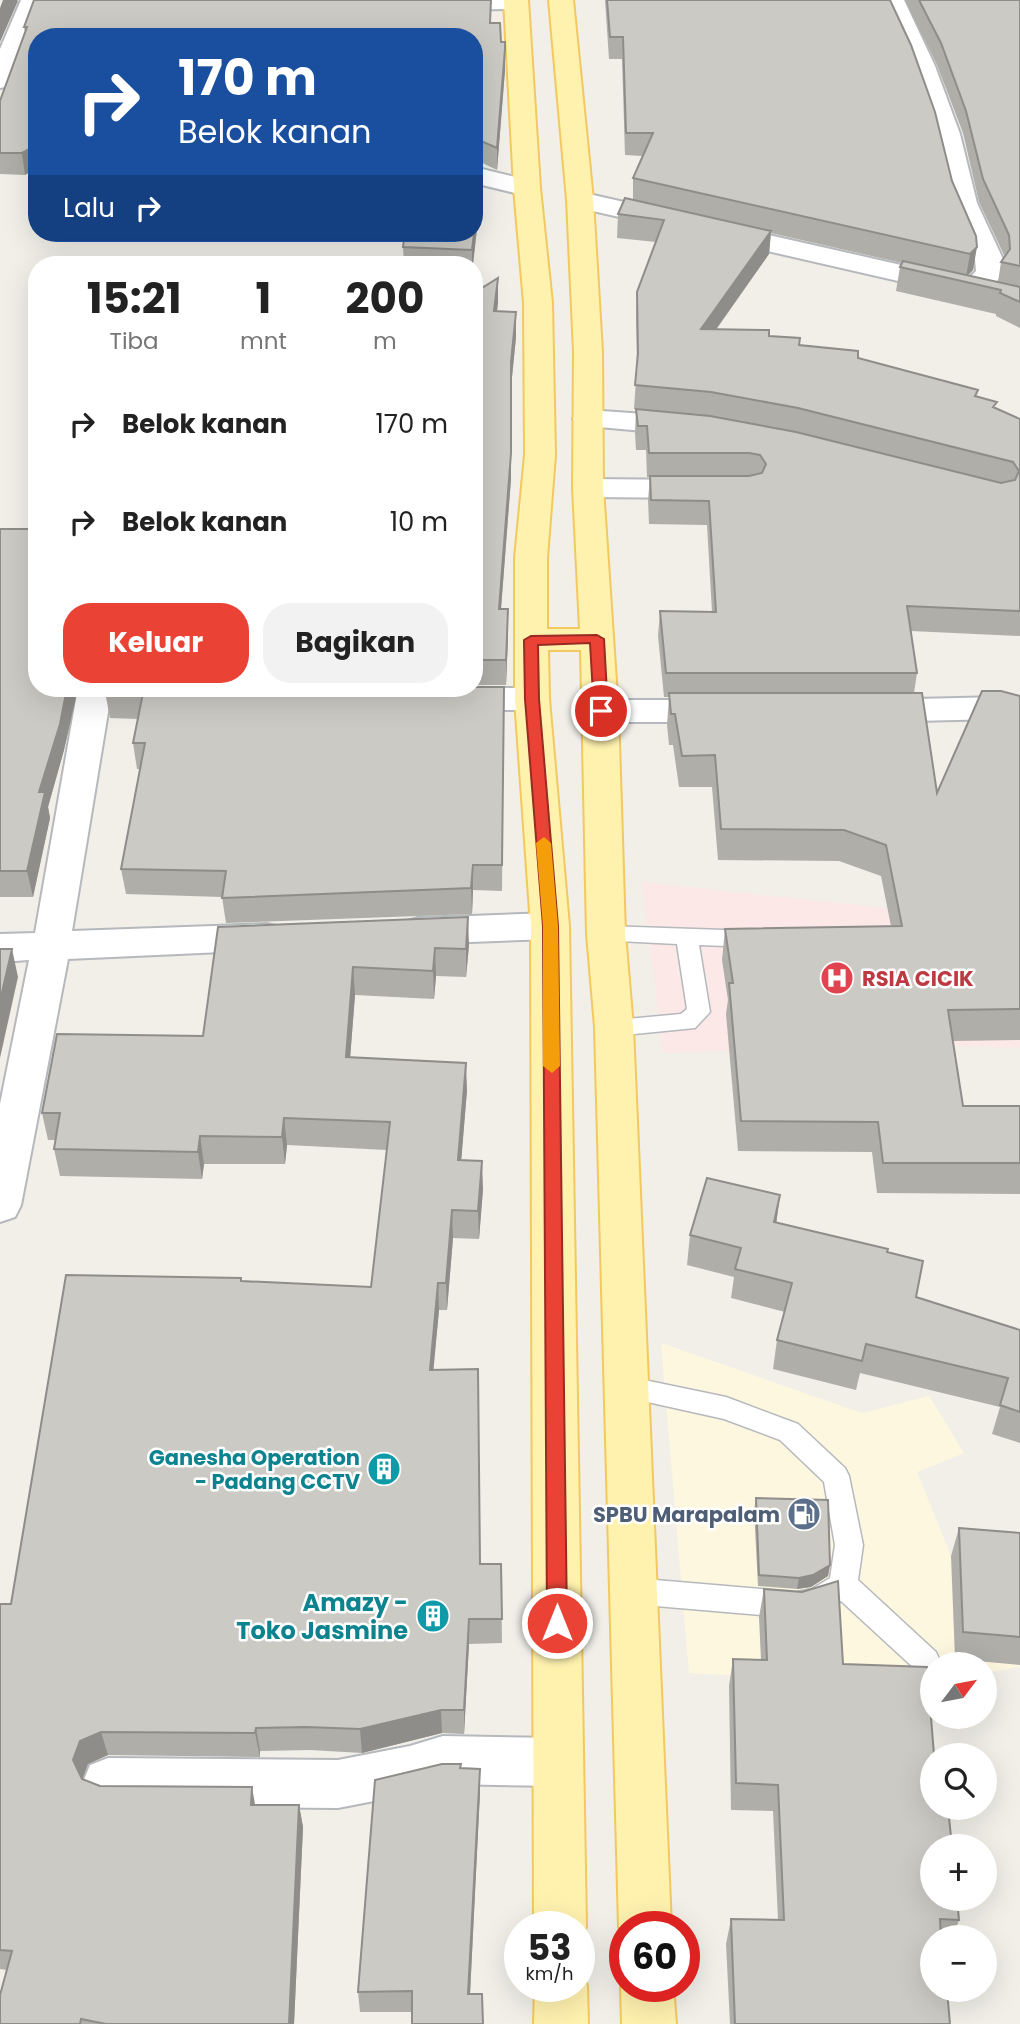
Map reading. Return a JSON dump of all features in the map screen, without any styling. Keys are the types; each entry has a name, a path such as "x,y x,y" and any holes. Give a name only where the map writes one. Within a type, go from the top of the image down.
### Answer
{"main road":[{"path":"560,1911 550,926 532,699 531,640 531,558 540,456 538,303 527,188 517,11 562,16 580,200 588,352 588,488 601,711 606,934 614,1027 644,1911"},
{"path":"531,640 597,639"},
{"path":"561,2002 561,2024"},
{"path":"648,2002 649,2024"}],"street":[{"path":"2,69 29,5 40,0"},
{"path":"892,0 923,66 947,134 964,202 989,259 990,271 982,283 969,291"},
{"path":"420,3 517,11"},
{"path":"2,69 28,65"},
{"path":"483,176 527,188"},
{"path":"580,200 1020,301"},
{"path":"588,419 709,428"},
{"path":"588,488 732,489"},
{"path":"0,1205 51,947 93,697"},
{"path":"422,700 532,699"},
{"path":"844,711 1001,708 1020,714"},
{"path":"601,711 749,711"},
{"path":"378,932 550,926"},
{"path":"0,948 296,936"},
{"path":"108,1782 338,1784 410,1770 443,1759 558,1762"}],"lane":[{"path":"606,934 771,939"},
{"path":"614,1027 687,1021 699,1012 687,937"},
{"path":"625,1387 726,1408 789,1432 836,1476 849,1545 843,1585"},
{"path":"632,1591 797,1605 818,1600 843,1585"},
{"path":"843,1585 920,1656"}],"shaded area":[{"name":"RSIA CICIK","path":"642,882 887,908 1020,907 1020,1047 884,1046 663,1053"},
{"name":"SPBU Marapalam","path":"661,1343 862,1413 929,1396 964,1453 917,1472 951,1556 1020,1562 1020,1667 998,1671 998,1652 920,1652 920,1684 915,1685 689,1673"}],"building":[{"path":"34,0 491,0 490,23 500,23 501,42 505,42 497,148 483,142 483,28 28,28 28,150 22,153 0,153 0,101 27,27 24,27"},
{"path":"607,0 890,0 911,45 935,112 952,181 976,236 977,247 970,254 633,178 653,133 626,133 623,37 610,37"},
{"path":"919,0 1020,0 1020,266 1001,262 1010,249 1009,235 983,179 966,111 941,43"},
{"path":"625,198 771,231 701,329 769,330 769,336 800,338 799,345 858,351 858,358 978,390 975,396 997,402 993,407 1020,419 1020,611 907,606 917,673 666,673 660,611 716,612 709,501 651,500 650,476 749,476 762,473 766,464 760,455 749,453 649,453 647,426 638,426 636,409 710,416 796,432 1001,483 1015,480 1019,471 1013,462 798,408 711,392 635,385 638,353 637,292 664,220 618,214"},
{"path":"404,242 473,242 472,250 403,247"},
{"path":"903,261 1020,287 1020,302 1000,293 1001,290 900,267"},
{"path":"498,278 494,311 516,312 511,362 511,453 499,609 508,609 506,660 483,660 483,287"},
{"path":"0,529 28,529 28,697 65,697 60,724 39,792 45,792 27,871 0,871"},
{"path":"483,687 504,687 502,865 473,865 471,888 222,898 226,871 121,869 145,743 133,743 142,697 483,697"},
{"path":"982,691 1001,691 1020,696 1020,1009 948,1010 963,1106 1020,1106 1020,1163 883,1163 878,1122 741,1121 729,983 733,983 725,929 902,926 886,845 844,830 721,829 715,755 682,756 675,714 671,714 669,693 922,693 937,793"},
{"path":"468,917 466,949 435,948 433,971 353,967 346,1057 466,1063 458,1160 482,1161 478,1211 452,1210 446,1283 438,1283 430,1370 478,1369 480,1564 501,1564 502,1619 469,1619 464,1710 441,1710 360,1729 256,1728 255,1733 101,1732 80,1741 73,1760 82,1779 100,1786 252,1787 251,1805 299,1805 289,2024 106,2024 81,2019 80,2024 0,2024 0,1995 12,1951 0,1950 0,1604 11,1604 66,1275 241,1278 241,1281 371,1287 390,1122 284,1118 282,1137 200,1136 198,1152 54,1149 60,1113 42,1113 57,1034 203,1036 218,927"},
{"path":"0,949 12,949 0,1001"},
{"path":"707,1178 780,1195 774,1222 888,1249 887,1252 923,1261 916,1297 1020,1330 1020,1412 1000,1405 1008,1378 866,1344 862,1361 777,1340 792,1283 735,1269 741,1248 690,1235"},
{"path":"756,1498 828,1500 830,1565 813,1575 799,1578 759,1575"},
{"path":"959,1528 1020,1533 1020,1637 963,1632"},
{"path":"838,1581 843,1664 920,1667 920,1729 932,1729 933,1743 920,1743 920,1820 949,1820 951,1834 920,1834 920,1911 958,1911 959,1920 940,1919 940,1925 920,1925 920,2002 948,2002 950,2024 735,2024 731,1919 784,1920 778,1785 736,1783 733,1659 767,1660 764,1589 802,1592"},
{"path":"442,1764 461,1764 460,1768 480,1769 468,1994 482,1994 483,2024 412,2024 412,1991 358,1992 375,1780"}],"slow traffic":[{"path":"544,843 550,926 552,1066"}],"place":[{"name":"RSIA CICIK","path":"837,978"},
{"name":"Ganesha Operation - Padang CCTV","path":"384,1469"},
{"name":"SPBU Marapalam","path":"804,1514"},
{"name":"Amazy - Toko Jasmine","path":"433,1616"}],"route":[{"path":"557,1623 550,926 532,699 531,640 597,639 601,711"}]}
